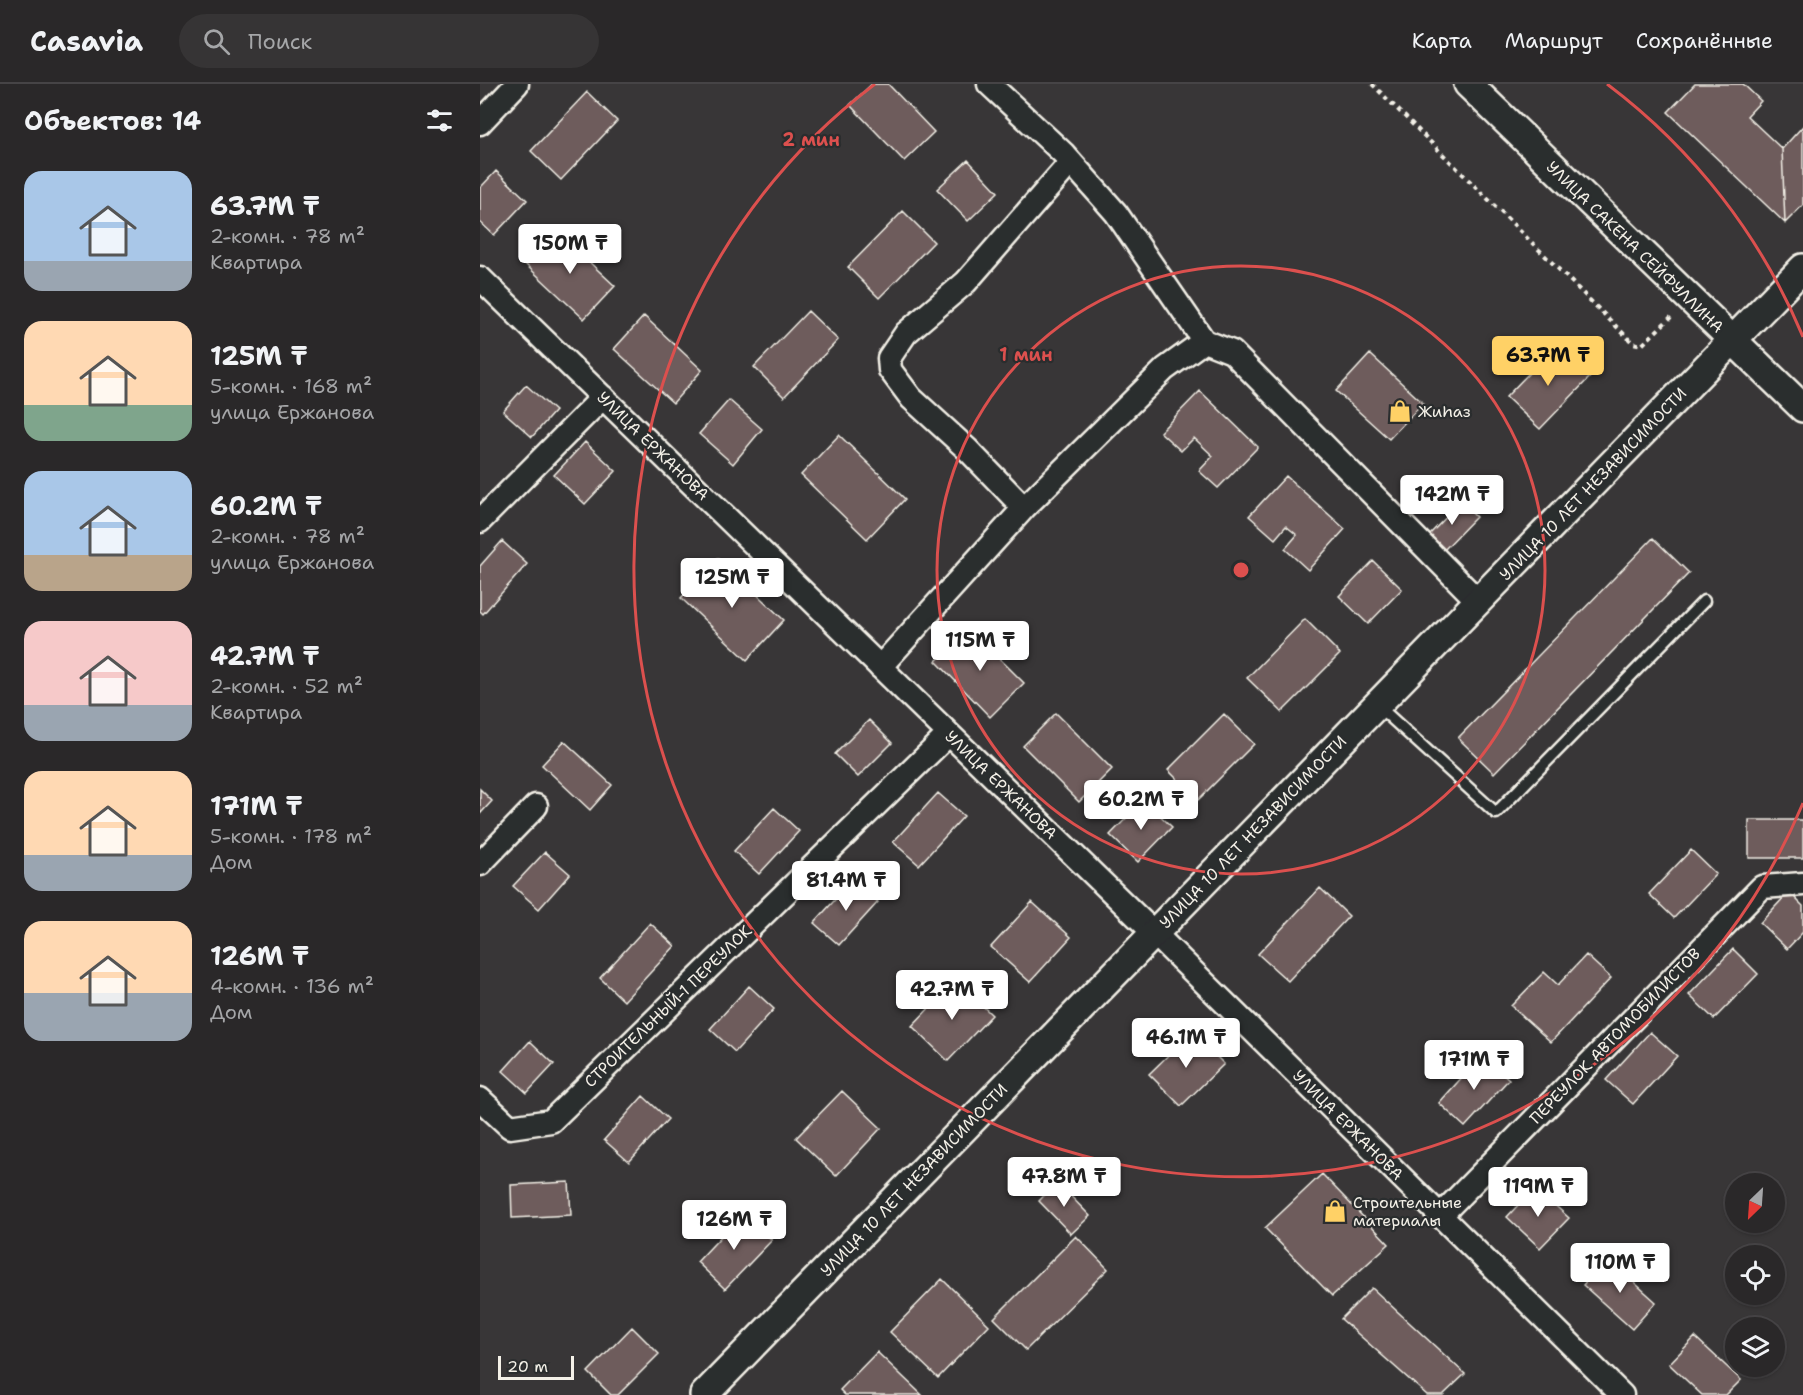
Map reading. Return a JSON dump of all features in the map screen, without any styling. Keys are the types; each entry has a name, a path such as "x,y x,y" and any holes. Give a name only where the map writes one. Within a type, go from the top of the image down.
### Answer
{"street":[{"path":"480,123 517,84"},
{"path":"989,84 1071,162 1116,213 1204,341 1232,352 1478,601"},
{"name":"УЛИЦА САКЕНА СЕЙФУЛЛИНА","path":"1468,84 1803,408"},
{"path":"1024,508 968,448 911,398 890,370 889,358 906,333 966,282 1071,162"},
{"name":"УЛИЦА 10 ЛЕТ НЕЗАВИСИМОСТИ","path":"704,1395 1803,268"},
{"name":"УЛИЦА ЕРЖАНОВА","path":"480,278 1154,933 1622,1395"},
{"path":"880,667 1024,508 1165,369 1204,341"},
{"path":"480,521 603,397"},
{"name":"СТРОИТЕЛЬНЫЙ-1 ПЕРЕУЛОК","path":"480,1099 510,1127 551,1121 949,734"},
{"path":"480,864 536,806"},
{"name":"ПЕРЕУЛОК АВТОМОБИЛИСТОВ","path":"1440,1216 1762,887 1803,884"}],"lane":[{"path":"1377,705 1496,813 1704,601"}],"path":[{"path":"1372,84 1634,343 1642,345 1688,299"}],"building":[{"path":"872,84 888,84 934,132 904,161 850,105"},
{"path":"1695,84 1743,84 1761,101 1747,116 1782,149 1785,223 1668,112"},
{"path":"587,92 617,121 561,180 531,151"},
{"path":"1803,126 1803,205 1785,223 1782,149"},
{"path":"968,160 998,192 968,221 937,189"},
{"path":"496,171 527,200 494,235 480,222 480,188"},
{"path":"903,211 934,242 879,298 848,267"},
{"path":"556,231 615,286 584,319 525,264"},
{"path":"808,311 838,340 784,397 754,367"},
{"path":"644,316 702,370 673,403 614,349"},
{"path":"1556,345 1590,377 1540,429 1506,397"},
{"path":"1370,354 1423,403 1389,439 1336,391"},
{"path":"526,385 555,411 532,437 503,411"},
{"path":"1200,391 1258,447 1218,488 1199,471 1213,456 1194,438 1181,451 1160,432"},
{"path":"729,400 762,429 733,464 699,434"},
{"path":"839,435 905,499 867,539 801,475"},
{"path":"585,442 616,471 585,504 554,475"},
{"path":"1286,476 1345,529 1308,570 1285,549 1297,535 1286,526 1275,539 1249,516"},
{"path":"1461,502 1476,517 1443,551 1428,536"},
{"path":"1653,538 1689,573 1494,773 1458,738"},
{"path":"502,541 527,564 483,614 480,611 480,566"},
{"path":"718,558 784,620 747,660 681,598"},
{"path":"1373,561 1402,589 1368,624 1339,596"},
{"path":"1305,619 1340,654 1282,712 1247,678"},
{"path":"969,628 1024,683 990,717 936,661"},
{"path":"1056,713 1112,769 1079,802 1023,746"},
{"path":"1224,714 1254,744 1198,800 1168,770"},
{"path":"869,720 892,743 858,777 835,754"},
{"path":"564,741 612,785 590,810 542,765"},
{"path":"480,789 492,801 480,814"},
{"path":"938,793 964,816 919,865 893,842"},
{"path":"1144,800 1172,827 1138,862 1110,835"},
{"path":"774,808 799,831 759,874 734,851"},
{"path":"1749,820 1803,820 1803,858 1749,858"},
{"path":"1691,850 1716,874 1674,918 1649,894"},
{"path":"545,852 570,874 539,909 513,886"},
{"path":"853,880 878,902 839,945 814,923"},
{"path":"1320,888 1349,916 1288,981 1258,954"},
{"path":"1789,892 1803,906 1803,932 1787,949 1760,923"},
{"path":"1032,902 1071,937 1030,982 991,947"},
{"path":"650,923 675,946 624,1001 600,978"},
{"path":"1733,949 1758,974 1714,1019 1689,995"},
{"path":"1586,955 1611,978 1551,1042 1511,1006 1544,972 1558,985"},
{"path":"956,980 992,1015 948,1061 912,1026"},
{"path":"749,986 774,1009 735,1052 710,1029"},
{"path":"1192,1032 1224,1064 1181,1106 1149,1074"},
{"path":"1650,1032 1677,1056 1633,1104 1606,1080"},
{"path":"530,1041 554,1064 527,1093 503,1071"},
{"path":"1482,1055 1509,1079 1465,1127 1439,1103"},
{"path":"842,1091 881,1128 836,1176 796,1138"},
{"path":"643,1096 668,1119 629,1162 604,1140"},
{"path":"1322,1174 1389,1244 1332,1296 1265,1228"},
{"path":"569,1182 571,1215 512,1218 511,1185"},
{"path":"1057,1182 1090,1216 1071,1234 1039,1201"},
{"path":"1535,1187 1569,1218 1540,1248 1507,1217"},
{"path":"743,1213 772,1240 725,1289 697,1262"},
{"path":"1076,1236 1108,1269 1026,1350 994,1318"},
{"path":"1607,1258 1656,1302 1632,1329 1583,1285"},
{"path":"942,1279 989,1325 938,1378 890,1332"},
{"path":"1372,1288 1465,1374 1443,1395 1427,1395 1341,1319"},
{"path":"632,1327 659,1354 618,1395 611,1395 588,1372"},
{"path":"1695,1337 1725,1365 1725,1377 1738,1377 1741,1380 1726,1395 1702,1395 1669,1364"},
{"path":"877,1352 922,1395 845,1395 840,1390"}],"place":[{"name":"ЖиҺаз","path":"1400,411"},
{"name":"Строительные материалы","path":"1335,1211"}]}
